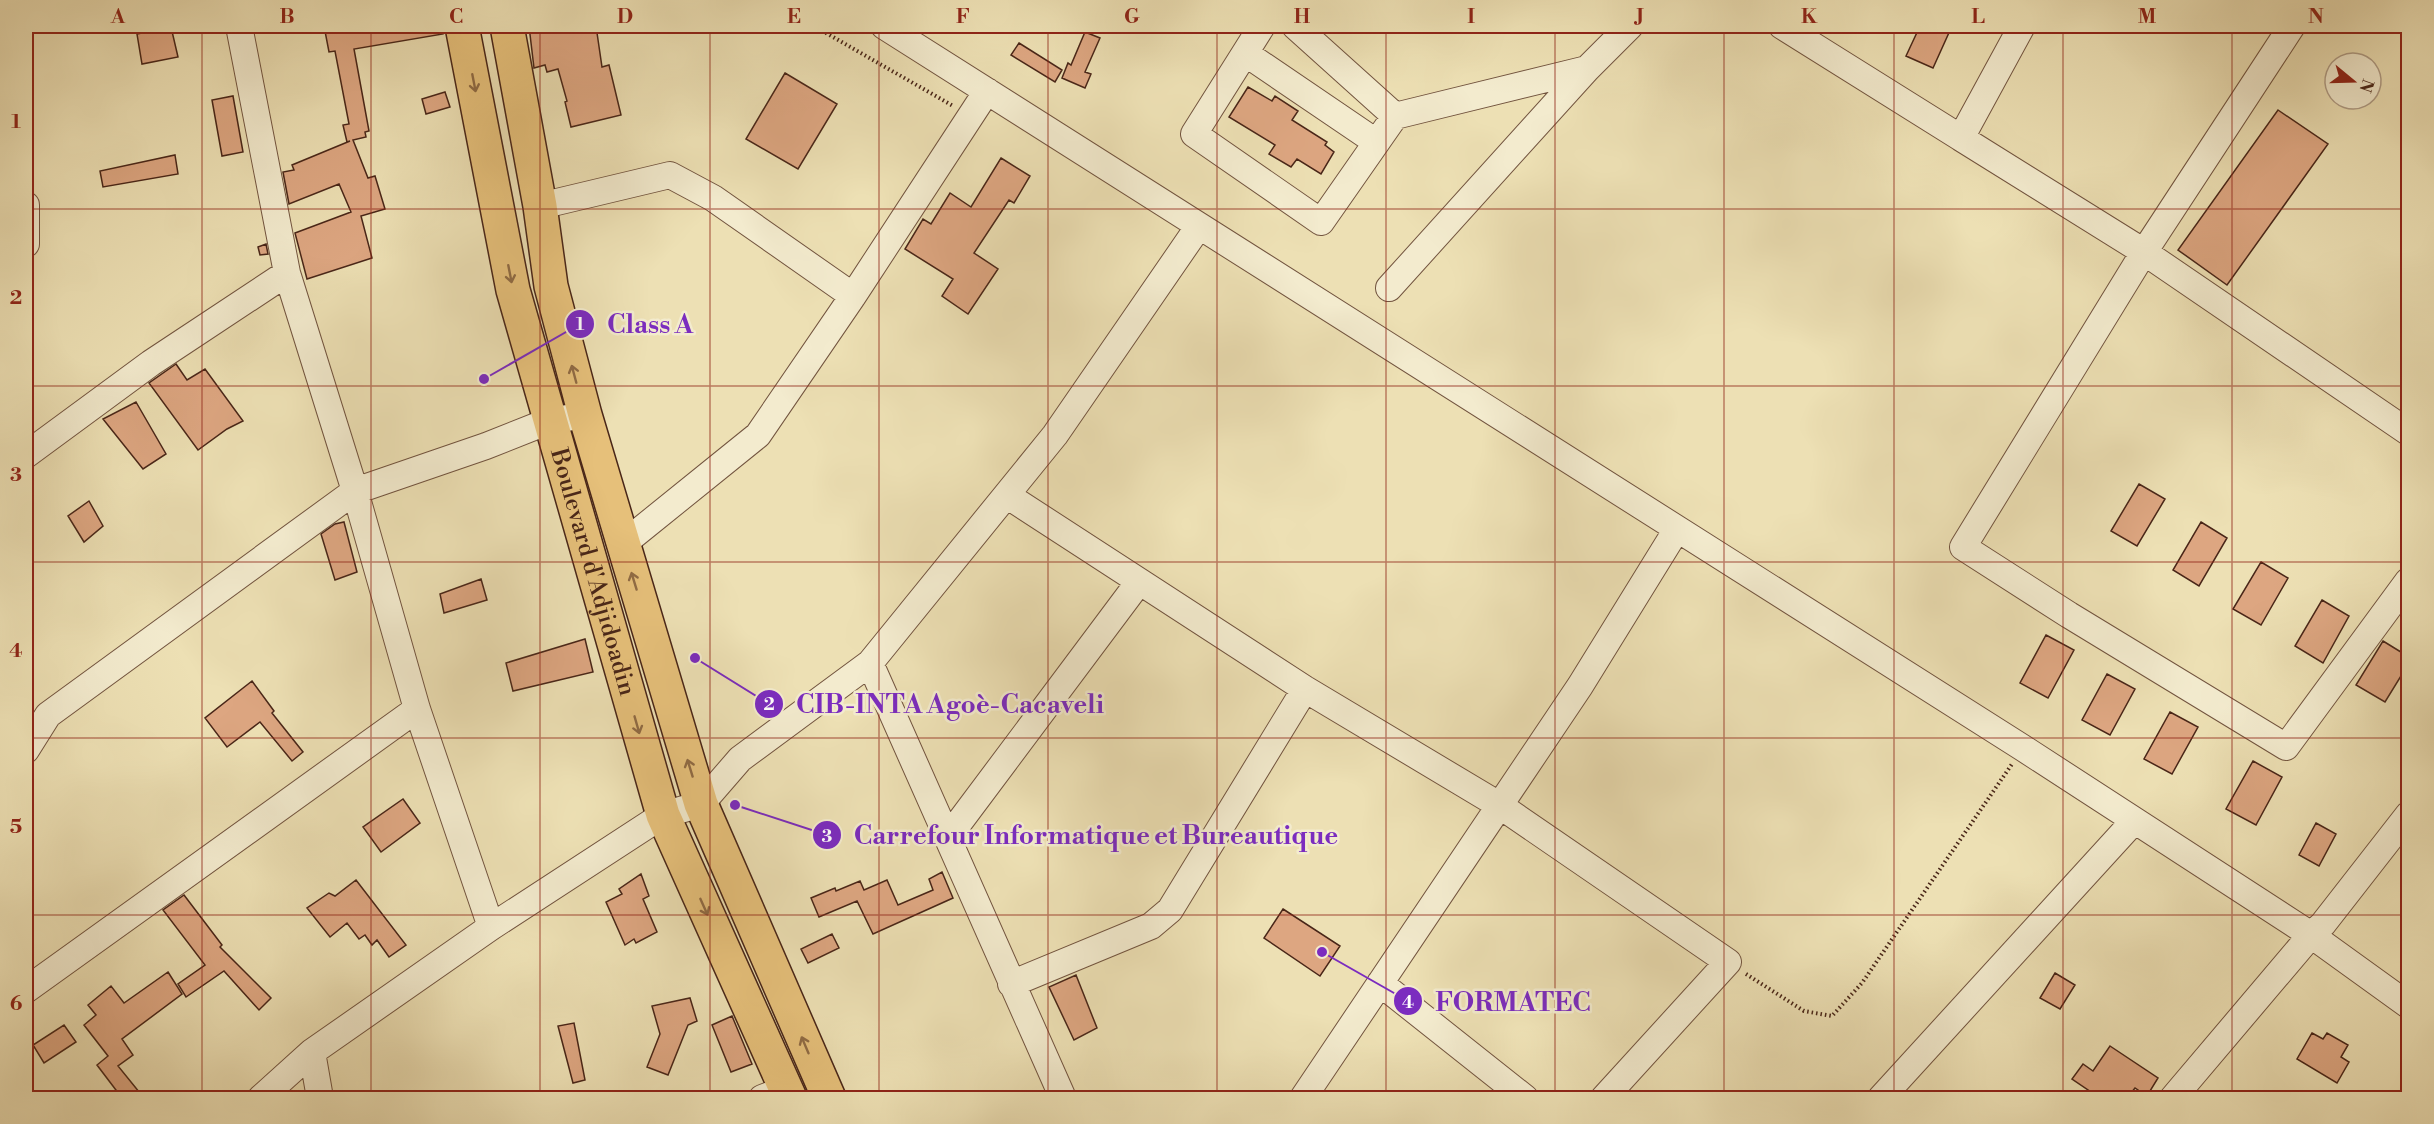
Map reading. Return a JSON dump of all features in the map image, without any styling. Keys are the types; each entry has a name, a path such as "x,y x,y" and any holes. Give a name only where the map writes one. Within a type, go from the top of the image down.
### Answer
{"main road":[{"name":"Boulevard d'Adjidoadin","path":"462,26 513,290 663,815 779,1095"},
{"name":"Boulevard d'Adjidoadin","path":"507,26 540,206 550,286 585,415 701,804 829,1098"}],"street":[{"path":"239,26 287,273 355,491 417,709 491,927"},
{"path":"884,26 2024,748 2311,935 2409,1005"},
{"path":"1262,26 1194,135 1321,222 1395,116 1587,69"},
{"path":"1295,26 1395,116"},
{"path":"1389,288 1587,69 1630,26"},
{"path":"1782,26 2144,252 2409,432"},
{"path":"1961,138 2022,26"},
{"path":"2292,26 2144,252 1963,547 2069,615 2286,747 2409,581"},
{"path":"1245,53 1376,142"},
{"path":"623,544 758,435 853,296 987,91"},
{"path":"540,206 670,175 713,198 853,296"},
{"path":"26,205 26,244"},
{"path":"261,1098 312,1052 491,927 663,815 701,804 740,759 870,663 1055,435 1199,226"},
{"path":"26,455 151,363 287,273"},
{"path":"26,750 37,714 355,491 549,422 585,415"},
{"path":"1008,495 1305,689 1499,805 1728,962 1604,1098"},
{"path":"1303,1098 1580,686 1677,529"},
{"path":"949,836 1139,582"},
{"path":"870,663 949,836 1011,984 1063,1098"},
{"path":"1011,984 1151,926 1170,910 1305,689"},
{"path":"26,990 417,709"},
{"path":"2173,1098 2311,935 2323,924 2409,815"},
{"path":"1881,1098 2134,821"},
{"path":"1380,983 1525,1098"},
{"path":"312,1052 320,1098"}],"path":[{"path":"814,26 970,116"},
{"path":"1728,962 1804,1011 1832,1016 1862,983 2024,748"}],"building":[{"path":"324,26 442,26 443,34 354,49 369,131 365,132 366,137 353,140 368,178 375,176 385,209 361,216 372,258 307,279 295,233 351,212 339,184 289,204 283,172 294,170 292,165 350,141 347,142 343,125 349,124 335,51 329,52"},
{"path":"529,26 596,26 602,67 609,65 621,115 571,127 558,69 547,72 545,65 534,68"},
{"path":"1920,26 1952,26 1933,68 1906,56"},
{"path":"171,27 178,57 142,64 137,34"},
{"path":"1085,32 1100,38 1085,72 1091,74 1085,88 1062,78 1068,63 1071,65"},
{"path":"1019,43 1062,70 1055,82 1011,55"},
{"path":"785,73 837,104 798,169 746,139"},
{"path":"1248,87 1272,101 1275,96 1298,111 1292,120 1327,142 1325,145 1334,152 1321,174 1297,159 1291,167 1269,154 1275,145 1229,117"},
{"path":"445,92 450,107 426,114 422,99"},
{"path":"233,96 243,152 222,156 212,100"},
{"path":"2278,110 2328,144 2227,285 2178,250"},
{"path":"175,155 178,174 103,187 100,171"},
{"path":"1001,158 1030,176 1014,203 1009,200 974,253 998,269 968,314 942,296 953,279 905,249 923,219 931,224 950,193 971,207"},
{"path":"266,244 268,254 260,255 258,247"},
{"path":"176,364 187,380 205,369 243,421 227,429 198,450 149,383"},
{"path":"136,402 166,454 143,469 103,419"},
{"path":"2139,484 2165,499 2137,546 2111,531"},
{"path":"89,501 103,526 84,542 68,516"},
{"path":"344,522 357,572 335,580 321,534 335,524"},
{"path":"2201,522 2227,538 2199,586 2173,570"},
{"path":"2261,562 2288,578 2261,625 2233,609"},
{"path":"481,579 487,600 444,613 440,594"},
{"path":"2322,600 2349,616 2323,663 2295,646"},
{"path":"2046,635 2074,650 2048,698 2020,683"},
{"path":"585,639 593,672 513,691 506,663"},
{"path":"2383,641 2409,657 2409,663 2385,702 2356,685"},
{"path":"2107,674 2135,689 2110,735 2082,720"},
{"path":"252,681 274,711 272,713 303,752 292,761 260,722 227,747 205,718"},
{"path":"2170,712 2198,727 2172,774 2144,759"},
{"path":"2253,761 2282,777 2256,825 2226,809"},
{"path":"403,799 420,823 381,852 363,827"},
{"path":"2316,823 2336,834 2319,866 2299,855"},
{"path":"942,872 953,898 873,934 857,901 819,917 811,898 860,881 864,890 887,880 898,905 933,890 929,879"},
{"path":"641,874 649,896 643,899 657,932 636,943 634,939 625,945 606,902 622,894 619,889"},
{"path":"356,880 406,945 389,957 377,940 372,945 365,935 359,939 347,923 330,937 307,908 329,893 335,896"},
{"path":"184,895 222,945 220,947 271,998 259,1010 224,971 186,997 178,984 205,965 163,910"},
{"path":"1283,909 1340,946 1320,976 1264,938"},
{"path":"832,934 839,948 808,963 801,949"},
{"path":"168,972 182,994 122,1039 133,1055 118,1066 144,1098 122,1098 97,1065 108,1056 84,1025 96,1015 88,1005 111,986 124,1003"},
{"path":"2055,973 2075,985 2060,1009 2040,998"},
{"path":"1076,975 1097,1028 1074,1040 1049,987"},
{"path":"690,998 697,1021 688,1025 668,1075 647,1067 660,1034 652,1006"},
{"path":"732,1016 752,1064 731,1072 712,1025"},
{"path":"574,1023 585,1080 573,1083 558,1026"},
{"path":"64,1025 76,1042 44,1063 33,1045"},
{"path":"2312,1033 2323,1039 2327,1033 2348,1045 2341,1057 2349,1062 2337,1083 2297,1059"},
{"path":"2110,1046 2158,1078 2147,1096 2135,1088 2127,1098 2100,1098 2072,1079 2083,1064 2093,1071"}],"place":[{"name":"Class A","path":"484,379"},
{"name":"CIB-INTA Agoè-Cacaveli","path":"695,658"},
{"name":"Carrefour Informatique et Bureautique","path":"735,805"},
{"name":"FORMATEC","path":"1322,952"}]}
